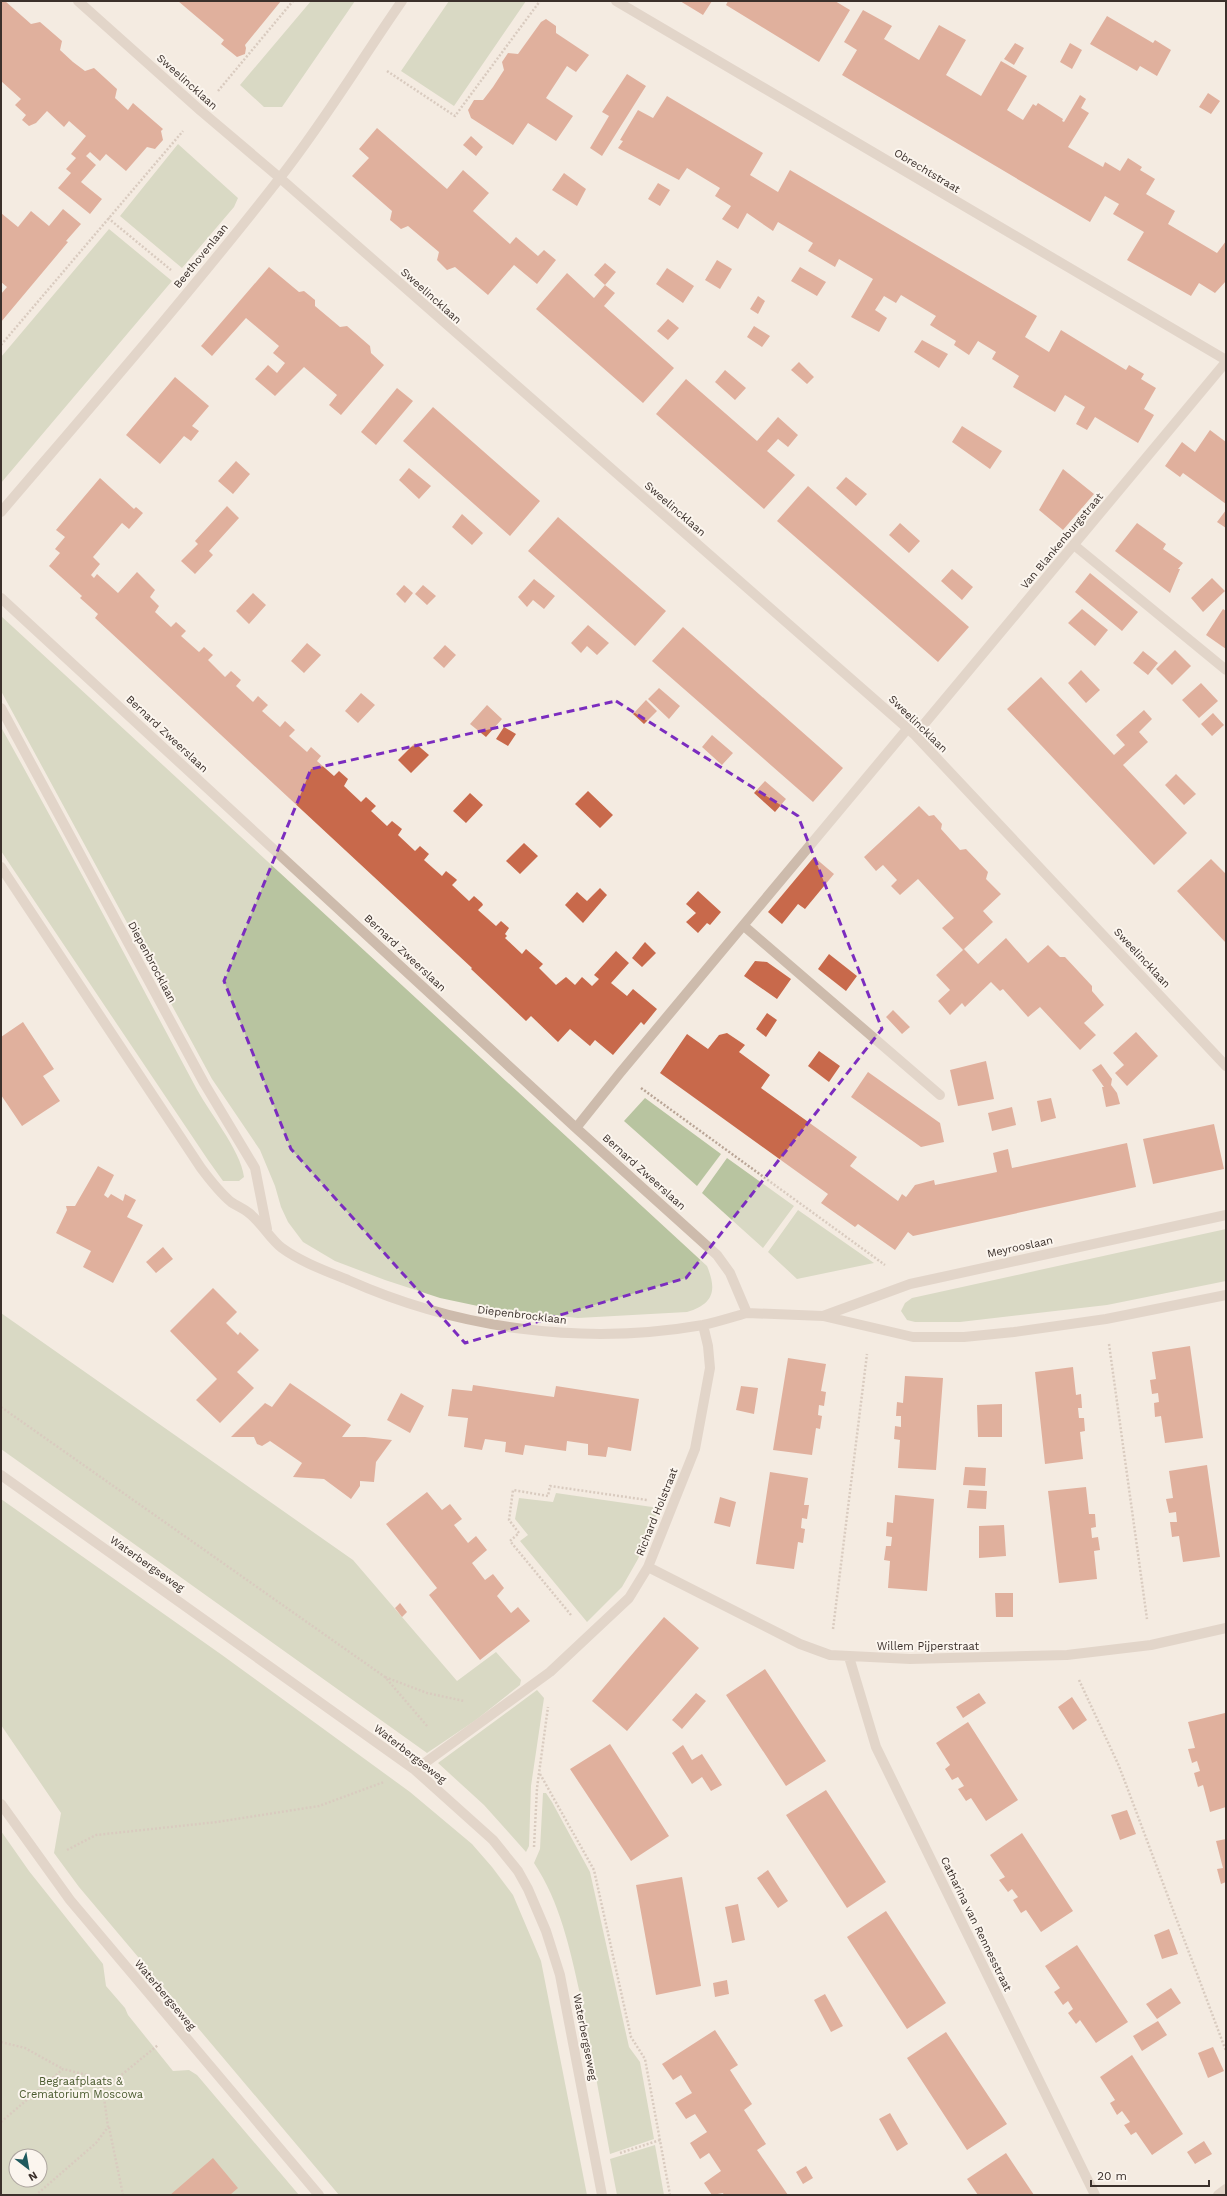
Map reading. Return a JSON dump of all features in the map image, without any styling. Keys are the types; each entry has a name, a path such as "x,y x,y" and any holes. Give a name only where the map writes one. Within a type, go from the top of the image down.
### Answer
{"street":[{"name":"Sweelincklaan","path":"78,1 201,111 280,178 911,732 1226,1066"},
{"name":"Beethovenlaan","path":"1,512 192,287 280,178 310,138 402,1"},
{"name":"Obrechtstraat","path":"616,1 1226,361"},
{"name":"Van Blankenburgstraat","path":"576,1128 620,1073 744,926 1074,545 1226,361"},
{"path":"1074,545 1226,670"},
{"name":"Bernard Zweerslaan","path":"1,598 576,1128 717,1255 730,1273 746,1313"},
{"name":"Diepenbrocklaan","path":"1,708 204,1083 255,1168 268,1230"},
{"name":"Diepenbrocklaan","path":"1,867 201,1168 217,1189 231,1202 250,1213 268,1230 282,1248 310,1263 380,1294 436,1312 490,1325 595,1334 650,1331 703,1325 746,1313"},
{"path":"744,926 940,1095"},
{"name":"Meyrooslaan","path":"823,1316 910,1284 1226,1215"},
{"name":"Meyrooslaan","path":"746,1313 823,1316 913,1337 964,1337 1014,1332 1106,1319 1226,1295"},
{"name":"Richard Holstraat","path":"415,1770 550,1672 590,1637 629,1598 648,1567 695,1449 710,1368 708,1346 703,1325"},
{"name":"Waterbergseweg","path":"1,1475 415,1770 493,1840 518,1871 528,1889 546,1931 560,1975 602,2195"},
{"name":"Willem Pijperstraat","path":"648,1567 800,1644 830,1655 910,1659 1066,1655 1151,1645 1226,1628"},
{"name":"Catharina van Rennesstraat","path":"849,1657 876,1747 1095,2195"},
{"name":"Waterbergseweg","path":"1,1804 41,1862 177,2029 319,2195"},
{"path":"1218,2195 1226,2189"}],"path":[{"path":"1,345 293,1"},
{"path":"365,56 455,116 540,1"},
{"path":"108,218 192,287"},
{"path":"620,1073 910,1284"},
{"path":"1106,1319 1151,1645"},
{"path":"830,1655 870,1326"},
{"path":"1,1407 385,1677 428,1727 448,1747"},
{"path":"590,1637 510,1541 519,1533 509,1520 513,1490 548,1496 550,1486 673,1504"},
{"path":"1066,1655 1119,1766 1226,2051"},
{"path":"518,1871 530,1857 534,1848 540,1774 549,1704 550,1672"},
{"path":"385,1677 427,1693 469,1701"},
{"path":"41,1862 96,1835 217,1822 319,1806 415,1770"},
{"path":"540,1774 594,1870 631,2037 645,2059 670,2195"},
{"path":"103,2090 177,2029"},
{"path":"1,2042 25,2048 63,2070 87,2075 103,2090 108,2127 123,2195"},
{"path":"1,2122 63,2070"},
{"path":"36,2195 96,2143 108,2127"},
{"path":"596,2161 660,2140"}],"highlighted area":[{"path":"616,701 798,816 882,1029 686,1278 465,1343 291,1149 224,981 311,769"}],"green space":[{"path":"311,1 355,1 282,107 264,107 240,85"},
{"path":"449,1 526,1 454,106 401,71"},
{"path":"178,144 238,198 234,207 182,268 120,216"},
{"path":"109,229 172,281 1,483 1,357"},
{"path":"1,616 707,1266 712,1282 711,1295 708,1300 696,1309 687,1312 578,1318 492,1309 440,1298 385,1280 335,1261 303,1242 288,1222 260,1150 212,1079 1,691"},
{"path":"1,727 194,1084 237,1155 242,1166 244,1177 239,1181 223,1181 1,851"},
{"path":"645,1098 721,1154 697,1186 624,1121"},
{"path":"727,1158 794,1206 763,1248 702,1193"},
{"path":"798,1210 874,1263 797,1279 768,1252"},
{"path":"1226,1229 1226,1281 1107,1305 960,1322 915,1322 907,1320 901,1311 905,1303 912,1298"},
{"path":"1,1313 353,1560 457,1681 496,1652 521,1680 520,1685 476,1720 427,1753 1,1449"},
{"path":"556,1493 659,1508 638,1559 622,1587 587,1622 520,1541 528,1535 515,1519 519,1498 553,1502"},
{"path":"1,1499 222,1655 410,1792 472,1844 492,1867 513,1895 541,1961 587,2195 339,2195 79,1887 54,1853 61,1813 1,1725"},
{"path":"537,1690 544,1698 531,1786 529,1846 526,1852 484,1805 438,1763"},
{"path":"543,1793 546,1793 552,1802 590,1872 629,2047 640,2062 654,2139 610,2154 584,2014 568,1943 551,1894 534,1863 540,1849"},
{"name":"Begraafplaats & Crematorium Moscowa","path":"1,1831 29,1871 103,1964 106,1986 125,2008 128,2015 173,2071 189,2070 197,2075 299,2195 1,2195"},
{"path":"655,2145 664,2195 617,2195 610,2159"}],"building":[{"path":"1,1 5,1 31,24 40,22 62,41 60,50 73,62 85,71 94,68 117,89 115,98 128,110 133,103 163,129 161,131 163,140 155,149 147,147 126,171 106,154 100,161 90,152 86,156 96,165 81,182 102,199 90,214 58,188 71,173 66,169 76,158 71,154 86,136 69,121 64,127 47,111 36,123 29,126 22,120 26,115 15,105 21,99 1,81"},
{"path":"178,1 281,1 245,45 245,54 237,57 221,44 224,40"},
{"path":"680,1 712,1 703,15"},
{"path":"728,1 835,1 850,10 819,62 726,5"},
{"path":"863,10 892,26 884,39 919,60 939,25 966,40 946,75 981,96 1001,61 1027,76 1007,110 1023,120 1033,104 1036,106 1038,103 1063,119 1062,121 1064,122 1080,95 1086,99 1081,108 1089,113 1068,147 1103,167 1105,162 1120,171 1128,158 1142,167 1140,170 1155,179 1146,194 1175,211 1168,224 1217,253 1226,241 1226,281 1215,293 1199,283 1191,296 1127,260 1144,232 1113,214 1119,204 1105,196 1090,222 842,75 857,50 844,42"},
{"path":"1107,16 1153,43 1155,40 1171,50 1157,76 1140,66 1137,71 1090,44"},
{"path":"546,19 556,26 556,33 589,55 576,72 567,66 546,98 573,116 556,141 528,123 513,145 471,118 468,110 474,100 483,100 493,87 504,70 502,62 508,53 518,54 541,22"},
{"path":"1015,43 1024,48 1014,65 1004,59"},
{"path":"1070,43 1082,50 1072,69 1060,62"},
{"path":"627,74 646,86 602,156 590,148 609,116 602,112"},
{"path":"1208,93 1220,101 1211,114 1199,107"},
{"path":"667,96 763,153 750,175 778,192 790,170 1037,316 1025,337 1049,352 1061,330 1126,370 1129,365 1144,374 1141,379 1156,388 1144,409 1154,415 1138,443 1095,417 1087,430 1076,424 1085,407 1065,395 1055,412 1013,387 1019,376 992,359 996,352 978,341 969,355 954,345 956,341 930,325 936,316 901,295 896,303 884,296 875,310 887,318 879,332 851,317 873,279 839,259 835,267 808,251 813,243 778,222 773,231 747,213 738,229 722,219 731,206 715,196 720,188 687,168 679,180 618,148 623,141 620,140 638,110 653,118"},
{"path":"377,128 447,189 463,170 489,193 473,211 510,244 516,237 538,256 544,250 556,260 537,284 514,265 488,295 455,267 447,270 437,260 439,252 408,226 401,229 390,220 392,211 352,176 369,158 359,149"},
{"path":"471,136 483,147 476,156 463,145"},
{"path":"564,173 586,189 577,206 552,190"},
{"path":"658,183 670,190 660,206 648,199"},
{"path":"63,209 81,224 66,241 68,242 1,322 1,294 7,287 1,282 1,213 18,227 31,211 49,226"},
{"path":"717,260 732,269 720,289 705,280"},
{"path":"605,263 616,272 605,285 594,275"},
{"path":"269,267 299,292 304,291 315,300 315,306 340,327 347,326 370,346 371,353 384,365 341,415 329,405 337,395 304,367 275,396 255,379 268,365 277,373 285,363 273,353 279,346 246,318 212,356 201,346"},
{"path":"800,267 826,282 817,296 791,281"},
{"path":"667,268 694,286 683,303 656,284"},
{"path":"567,273 594,298 605,285 615,293 604,306 674,368 643,403 536,309"},
{"path":"758,296 765,301 758,314 750,309"},
{"path":"668,319 679,328 668,340 657,331"},
{"path":"754,326 770,336 762,347 747,337"},
{"path":"922,340 948,354 939,368 914,352"},
{"path":"799,362 814,377 807,384 791,370"},
{"path":"725,370 746,388 735,400 715,382"},
{"path":"175,377 209,406 192,426 199,431 191,441 184,436 160,464 126,435"},
{"path":"686,379 757,441 778,417 798,435 788,447 778,439 767,451 795,475 764,509 656,414"},
{"path":"397,388 413,401 376,445 361,432"},
{"path":"433,407 540,501 510,536 403,441"},
{"path":"962,426 1002,451 990,469 952,442"},
{"path":"1210,430 1226,442 1226,504 1183,473 1180,477 1165,466 1182,442 1195,452"},
{"path":"236,461 250,474 233,494 218,481"},
{"path":"409,468 431,486 419,499 399,480"},
{"path":"1063,469 1094,494 1063,530 1039,510"},
{"path":"846,477 867,494 856,506 836,488"},
{"path":"100,478 134,509 136,507 143,513 129,529 122,523 93,557 100,564 91,575 94,578 97,574 118,593 137,572 155,590 150,597 159,606 155,612 171,627 176,622 186,631 181,636 199,652 204,647 213,655 208,660 225,677 231,671 241,680 236,686 253,702 258,696 268,705 262,711 280,727 285,721 295,730 289,736 307,752 311,747 321,756 317,761 334,776 339,771 348,779 344,786 361,802 366,797 376,806 371,811 387,826 392,821 402,829 398,835 415,851 420,846 429,854 424,860 442,876 446,871 456,879 457,880 452,885 469,901 474,896 482,903 483,905 478,910 496,926 501,921 509,928 505,934 507,936 505,938 522,954 526,949 543,964 539,968 556,985 566,977 575,985 582,977 592,986 599,979 594,975 616,951 629,963 611,983 627,996 633,989 657,1009 644,1025 641,1022 613,1055 595,1040 590,1046 570,1029 558,1042 531,1016 526,1021 471,969 472,968 95,618 98,614 80,598 82,596 49,566 60,553 55,549 65,537 56,530"},
{"path":"808,486 969,627 938,662 777,521"},
{"path":"227,506 239,518 209,551 213,555 195,574 181,561 198,544 195,541"},
{"path":"1226,510 1226,528 1217,522"},
{"path":"462,514 483,533 472,545 452,527"},
{"path":"558,517 666,611 635,646 528,551"},
{"path":"900,523 920,541 909,553 889,535"},
{"path":"1137,523 1166,544 1163,549 1183,563 1178,569 1180,569 1170,593 1115,551"},
{"path":"952,569 973,587 962,600 941,581"},
{"path":"1090,573 1138,612 1122,631 1075,592"},
{"path":"1212,578 1225,591 1203,612 1191,598"},
{"path":"534,579 555,596 544,609 533,600 527,607 518,597"},
{"path":"404,585 413,593 405,603 396,594"},
{"path":"423,585 436,596 427,605 415,594"},
{"path":"253,593 266,605 249,624 236,611"},
{"path":"1082,609 1108,630 1095,646 1068,623"},
{"path":"1223,609 1226,611 1226,649 1206,635"},
{"path":"588,625 609,643 597,655 587,646 581,653 571,643"},
{"path":"683,627 843,768 813,802 652,661"},
{"path":"307,643 321,655 304,673 291,661"},
{"path":"445,645 456,655 444,668 433,658"},
{"path":"1175,650 1191,666 1172,685 1156,669"},
{"path":"1143,651 1158,663 1148,675 1133,663"},
{"path":"1081,670 1100,690 1086,703 1068,683"},
{"path":"1041,677 1114,755 1125,745 1116,735 1144,710 1152,719 1139,732 1148,742 1123,765 1187,833 1154,865 1007,709"},
{"path":"1201,683 1218,701 1199,718 1182,700"},
{"path":"659,688 680,706 669,719 648,699"},
{"path":"361,693 375,705 358,723 345,711"},
{"path":"646,700 657,711 644,724 633,714"},
{"path":"487,705 502,719 486,737 470,724"},
{"path":"1213,713 1224,725 1212,736 1201,724"},
{"path":"504,727 516,734 508,746 496,739"},
{"path":"712,735 733,753 722,765 702,747"},
{"path":"415,743 429,755 411,773 398,760"},
{"path":"1176,774 1196,794 1184,805 1165,785"},
{"path":"765,781 786,799 775,812 754,793"},
{"path":"588,791 613,815 600,828 575,804"},
{"path":"470,793 483,805 466,823 453,811"},
{"path":"919,806 929,816 934,815 942,824 941,829 960,850 966,849 988,872 986,879 1001,894 983,911 993,922 964,949 978,964 1006,938 1028,963 1048,945 1060,957 1065,957 1092,986 1092,991 1104,1005 1084,1023 1096,1035 1080,1050 1040,1007 1028,1017 1003,989 1000,991 991,982 965,1007 962,1003 950,1015 938,1001 950,990 936,975 963,950 942,928 954,918 918,879 900,895 891,886 897,880 883,865 876,871 864,857"},
{"path":"524,843 538,856 520,874 506,861"},
{"path":"814,857 834,874 805,909 798,904 782,924 768,912"},
{"path":"1211,859 1226,874 1226,943 1177,891"},
{"path":"600,888 607,895 583,923 565,905 577,892 587,901"},
{"path":"698,891 721,912 710,925 707,923 698,933 686,922 696,913 686,904"},
{"path":"645,942 656,953 642,967 632,958"},
{"path":"829,954 857,976 846,991 818,969"},
{"path":"755,961 767,962 791,979 777,999 744,976"},
{"path":"893,1010 910,1027 902,1034 886,1017"},
{"path":"767,1013 777,1020 766,1037 756,1029"},
{"path":"23,1022 54,1069 43,1076 60,1101 22,1126 1,1095 1,1037"},
{"path":"1136,1032 1158,1056 1127,1086 1115,1073 1124,1065 1113,1053"},
{"path":"727,1033 745,1045 739,1052 770,1075 761,1088 857,1157 850,1166 898,1201 902,1194 906,1197 915,1185 934,1180 935,1185 997,1172 993,1153 1008,1149 1012,1168 1127,1143 1136,1187 913,1236 908,1232 895,1250 858,1224 855,1227 821,1203 828,1194 660,1073 687,1034 708,1049 719,1035"},
{"path":"819,1051 840,1066 829,1082 808,1066"},
{"path":"986,1061 994,1099 958,1106 950,1070"},
{"path":"1101,1064 1112,1079 1111,1085 1117,1093 1120,1104 1106,1107 1102,1087 1104,1087 1092,1070"},
{"path":"868,1072 940,1123 944,1142 921,1147 851,1097"},
{"path":"1051,1098 1056,1118 1041,1122 1037,1101"},
{"path":"1012,1107 1016,1125 992,1131 988,1113"},
{"path":"1214,1124 1224,1169 1153,1184 1143,1139"},
{"path":"98,1166 114,1175 104,1195 108,1198 111,1194 123,1201 125,1194 136,1200 127,1217 143,1225 113,1283 83,1267 91,1251 56,1233 67,1210 66,1206 75,1206"},
{"path":"163,1247 173,1259 156,1273 146,1262"},
{"path":"213,1288 237,1312 226,1323 238,1335 240,1332 259,1350 237,1372 254,1388 220,1423 196,1400 217,1379 170,1331"},
{"path":"1190,1346 1203,1438 1165,1443 1161,1416 1155,1417 1154,1403 1159,1402 1158,1393 1152,1394 1150,1380 1156,1379 1152,1352"},
{"path":"788,1358 826,1364 821,1391 826,1392 824,1406 819,1405 818,1415 822,1416 820,1429 816,1428 812,1455 773,1450"},
{"path":"1073,1367 1076,1395 1081,1394 1082,1408 1078,1408 1079,1418 1084,1418 1085,1431 1080,1432 1083,1459 1045,1464 1035,1372"},
{"path":"905,1376 943,1378 936,1470 898,1468 900,1440 894,1439 895,1426 901,1427 901,1416 896,1416 897,1402 903,1403"},
{"path":"290,1383 351,1425 342,1437 365,1437 392,1440 376,1462 374,1482 360,1481 360,1486 351,1499 324,1479 293,1477 302,1463 270,1441 262,1446 257,1444 254,1437 231,1437 265,1403 272,1407"},
{"path":"473,1385 554,1397 556,1386 639,1399 631,1451 608,1447 606,1457 588,1455 588,1444 567,1441 566,1451 525,1445 523,1455 505,1452 506,1442 485,1439 482,1450 464,1447 468,1418 448,1416 452,1389 472,1391"},
{"path":"741,1386 758,1388 754,1414 736,1410"},
{"path":"401,1393 424,1406 410,1433 387,1420"},
{"path":"1002,1404 1002,1437 978,1437 977,1405"},
{"path":"1207,1465 1220,1557 1183,1562 1179,1536 1172,1537 1170,1522 1177,1522 1176,1512 1169,1513 1166,1499 1173,1498 1169,1471"},
{"path":"965,1467 986,1468 985,1486 963,1485"},
{"path":"770,1472 808,1478 804,1505 809,1505 807,1519 802,1518 801,1528 805,1529 803,1543 798,1542 794,1569 756,1564"},
{"path":"1086,1487 1089,1514 1095,1514 1096,1527 1091,1528 1092,1538 1098,1537 1100,1550 1094,1551 1097,1579 1059,1583 1048,1491"},
{"path":"969,1490 987,1491 986,1509 967,1508"},
{"path":"427,1492 442,1510 450,1504 462,1519 454,1525 468,1543 476,1536 487,1550 472,1563 485,1580 493,1574 504,1588 497,1596 511,1613 518,1607 530,1621 480,1660 429,1595 437,1588 386,1524"},
{"path":"895,1495 934,1499 927,1591 888,1588 890,1561 884,1560 886,1546 891,1546 892,1537 886,1536 887,1522 893,1523"},
{"path":"720,1497 736,1502 730,1527 714,1523"},
{"path":"1004,1525 1006,1556 979,1558 979,1526"},
{"path":"995,1593 1013,1593 1013,1617 996,1617"},
{"path":"400,1603 407,1612 402,1617 395,1608"},
{"path":"664,1617 699,1648 627,1731 592,1701"},
{"path":"765,1669 826,1761 786,1786 726,1695"},
{"path":"696,1693 706,1701 682,1729 672,1720"},
{"path":"979,1693 986,1703 963,1718 956,1707"},
{"path":"1072,1697 1087,1720 1073,1730 1058,1707"},
{"path":"1225,1713 1226,1807 1210,1812 1203,1785 1198,1787 1194,1773 1200,1771 1197,1761 1192,1763 1188,1749 1195,1748 1188,1722"},
{"path":"968,1722 1018,1800 986,1821 971,1798 966,1801 958,1789 964,1786 958,1777 952,1780 945,1769 950,1765 936,1743"},
{"path":"610,1744 669,1836 631,1861 570,1769"},
{"path":"683,1745 692,1760 702,1754 722,1785 711,1791 702,1777 692,1784 672,1753"},
{"path":"826,1790 886,1882 847,1908 786,1815"},
{"path":"1127,1810 1136,1834 1120,1840 1111,1815"},
{"path":"1022,1833 1073,1911 1041,1932 1026,1910 1021,1913 1013,1900 1018,1897 1012,1889 1008,1892 999,1880 1005,1877 990,1855"},
{"path":"1226,1839 1226,1882 1221,1884 1217,1869 1223,1868 1216,1841"},
{"path":"768,1870 788,1901 778,1908 757,1878"},
{"path":"682,1877 701,1986 656,1995 636,1885"},
{"path":"738,1904 745,1940 732,1943 725,1907"},
{"path":"886,1911 946,2003 907,2029 847,1937"},
{"path":"1169,1929 1178,1954 1162,1959 1154,1935"},
{"path":"1077,1945 1128,2022 1096,2043 1080,2020 1076,2024 1068,2013 1073,2009 1068,2001 1063,2005 1054,1992 1060,1988 1045,1966"},
{"path":"727,1980 729,1994 715,1997 713,1983"},
{"path":"1171,1988 1181,2003 1157,2019 1146,2004"},
{"path":"825,1994 843,2026 831,2032 814,2000"},
{"path":"1158,2021 1167,2035 1142,2051 1133,2036"},
{"path":"715,2030 738,2065 730,2070 752,2104 744,2110 766,2144 757,2150 788,2195 724,2195 723,2193 712,2195 704,2183 721,2171 709,2153 700,2159 690,2143 707,2132 695,2114 686,2119 675,2103 692,2093 681,2075 673,2080 662,2064"},
{"path":"946,2032 1007,2124 967,2150 907,2058"},
{"path":"1213,2047 1224,2071 1208,2078 1198,2053"},
{"path":"1132,2055 1183,2134 1152,2155 1136,2132 1131,2135 1124,2125 1130,2122 1122,2111 1117,2115 1110,2103 1115,2100 1100,2077"},
{"path":"890,2113 908,2144 897,2151 879,2119"},
{"path":"1204,2141 1212,2154 1195,2164 1187,2152"},
{"path":"1006,2153 1034,2195 978,2195 967,2179"},
{"path":"213,2158 238,2188 230,2195 170,2195"},
{"path":"806,2166 813,2178 803,2184 796,2172"}]}
